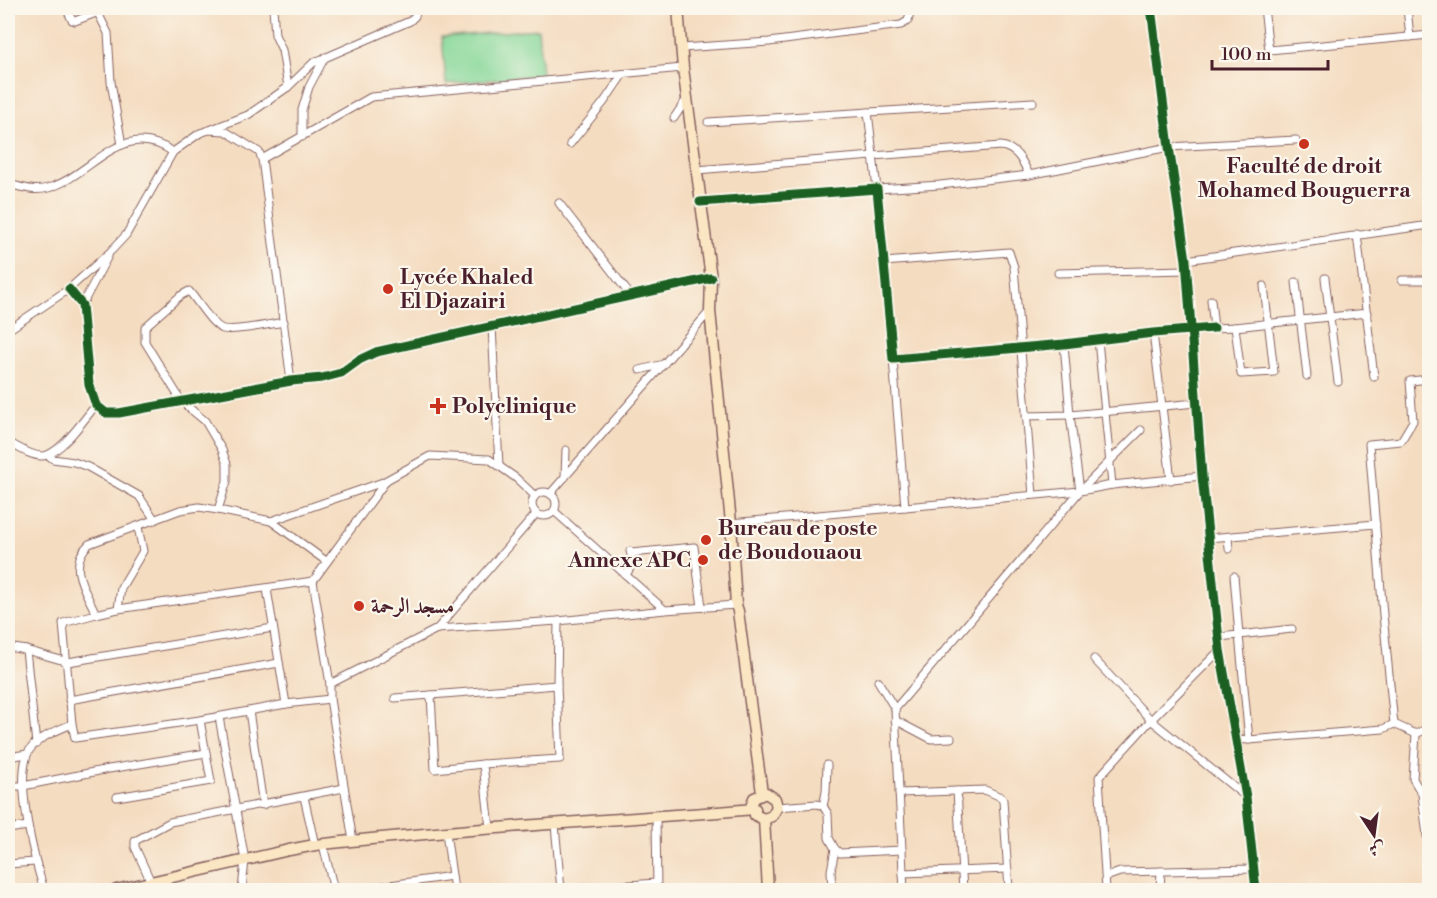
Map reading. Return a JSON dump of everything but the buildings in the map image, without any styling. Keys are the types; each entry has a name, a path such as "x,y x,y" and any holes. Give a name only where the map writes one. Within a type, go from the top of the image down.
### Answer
{"main road":[{"path":"678,8 683,68 711,278 710,311 731,523 736,605 762,793"},
{"path":"762,793 773,796 777,807 772,816 764,819 755,815 755,809 751,807 757,795 762,793"},
{"path":"116,891 319,845 490,828 755,809"},
{"path":"764,819 768,891"}],"street":[{"path":"66,8 72,20 75,21 109,8"},
{"path":"273,8 275,35 282,50 288,87"},
{"path":"8,330 69,289 126,235 172,152 200,133 248,115 288,87 313,63 410,21 415,16 417,8"},
{"path":"682,48 769,42 901,25 908,21 911,8"},
{"path":"1151,8 1186,260 1202,476 1220,650 1246,797 1256,891"},
{"path":"1264,8 1269,50 1430,35"},
{"path":"1407,8 1410,37"},
{"path":"98,13 108,33 111,82 122,145"},
{"path":"302,136 302,110 309,87 326,56"},
{"path":"262,159 371,97 683,68"},
{"path":"570,144 623,74"},
{"path":"674,118 687,99"},
{"path":"708,122 1033,102"},
{"path":"868,112 878,189 905,507"},
{"path":"209,130 225,131 259,152 271,155"},
{"path":"8,184 27,190 50,188 63,182 105,153 122,145 146,140 161,144 172,152"},
{"path":"700,202 940,185 1029,175 1169,147 1296,140"},
{"path":"696,170 1001,146 1009,147 1017,154 1029,175"},
{"path":"259,152 262,159 291,381"},
{"path":"559,203 631,296"},
{"path":"1186,260 1430,225"},
{"path":"1357,234 1374,377"},
{"path":"111,251 82,305 89,385 96,405 106,413 119,413 291,381 322,378 341,373 359,360 376,352 711,278"},
{"path":"884,262 1009,252 1014,267 1033,495"},
{"path":"1058,273 1187,270"},
{"path":"1325,278 1338,382"},
{"path":"1402,280 1430,279"},
{"path":"1296,282 1307,376"},
{"path":"1234,327 1241,374 1274,372 1264,286"},
{"path":"69,289 82,305"},
{"path":"218,510 227,481 227,464 214,434 205,421 182,402 145,342 145,327 180,296 189,291 222,329 231,330 284,322"},
{"path":"1211,300 1214,328"},
{"path":"550,494 710,311"},
{"path":"893,359 1367,313"},
{"path":"492,326 499,466"},
{"path":"1153,333 1171,480"},
{"path":"1098,340 1112,485"},
{"path":"1064,344 1080,491"},
{"path":"640,369 664,364"},
{"path":"1394,724 1369,444 1401,441 1413,421 1410,381 1430,379"},
{"path":"1026,416 1071,415 1196,403"},
{"path":"8,442 34,455 48,455 62,445 96,405"},
{"path":"895,709 1080,491 1141,430"},
{"path":"565,477 566,450"},
{"path":"48,455 53,459 88,467 139,496 154,520"},
{"path":"271,521 386,481 430,456 489,459 535,496"},
{"path":"731,523 1080,491 1112,485 1202,476"},
{"path":"354,841 313,581 386,481"},
{"path":"543,492 550,494 556,504 554,511 544,517 536,514 532,507 535,496 543,492"},
{"path":"96,614 80,579 78,565 82,551 89,544 189,508 218,510 271,521 326,561"},
{"path":"554,511 664,610"},
{"path":"330,684 437,629 536,514"},
{"path":"1208,538 1376,524"},
{"path":"118,609 122,588 143,551 138,527"},
{"path":"1228,537 1229,549"},
{"path":"626,576 633,563 630,552 694,547 702,607"},
{"path":"1234,576 1249,740"},
{"path":"313,581 118,609 63,623 72,724 75,738 330,699"},
{"path":"267,589 286,704"},
{"path":"437,629 736,605"},
{"path":"431,695 435,769 560,759 556,685 558,621"},
{"path":"8,647 68,662 273,628"},
{"path":"1219,637 1292,629"},
{"path":"26,650 36,744"},
{"path":"1106,891 1099,777 1220,650"},
{"path":"1094,659 1151,720 1246,797"},
{"path":"69,700 279,663"},
{"path":"878,681 895,709 904,891"},
{"path":"395,698 556,685"},
{"path":"249,711 263,805"},
{"path":"219,717 245,860 245,890"},
{"path":"117,797 211,781 200,720"},
{"path":"895,720 932,739 951,738"},
{"path":"44,891 35,862 28,826 24,786 27,754 36,744 55,731 72,724"},
{"path":"1234,739 1249,740 1383,729 1394,724 1416,734"},
{"path":"1416,734 1430,727"},
{"path":"1416,734 1413,779 1422,794 1427,836 1430,839"},
{"path":"8,786 24,786 206,753"},
{"path":"8,757 27,754"},
{"path":"483,764 490,828"},
{"path":"823,806 827,765"},
{"path":"151,882 135,847 135,841 170,822 344,788"},
{"path":"899,793 985,790 1001,796 1009,891"},
{"path":"957,791 963,891"},
{"path":"304,797 334,891"},
{"path":"777,807 817,804 823,806 828,814 829,838 835,849 846,854 902,850"},
{"path":"555,825 561,890 657,887 656,817"},
{"path":"8,829 28,826"},
{"path":"446,832 454,891"},
{"path":"832,891 831,871 835,849"},
{"path":"8,864 35,862"},
{"path":"903,873 1008,869"},
{"path":"1106,877 1120,872 1253,869"},
{"path":"1160,891 1161,871"},
{"path":"356,891 452,876"}],"green space":[{"path":"538,29 542,75 446,84 442,37"}],"cycle path":[{"path":"1151,8 1186,260 1202,476 1220,650 1246,797 1256,890"},
{"path":"700,202 877,189 893,359 1214,328"},
{"path":"69,289 82,305 89,385 96,405 106,413 119,413 291,381 322,378 341,373 359,360 376,352 711,278"}],"place":[{"name":"Faculté de droit Mohamed Bouguerra","path":"1304,144"},
{"name":"Lycée Khaled El Djazairi","path":"388,289"},
{"name":"Polyclinique","path":"438,406"},
{"name":"Bureau de poste de Boudouaou","path":"706,540"},
{"name":"Annexe APC","path":"703,560"},
{"name":"مسجد الرحمة","path":"359,606"}]}
